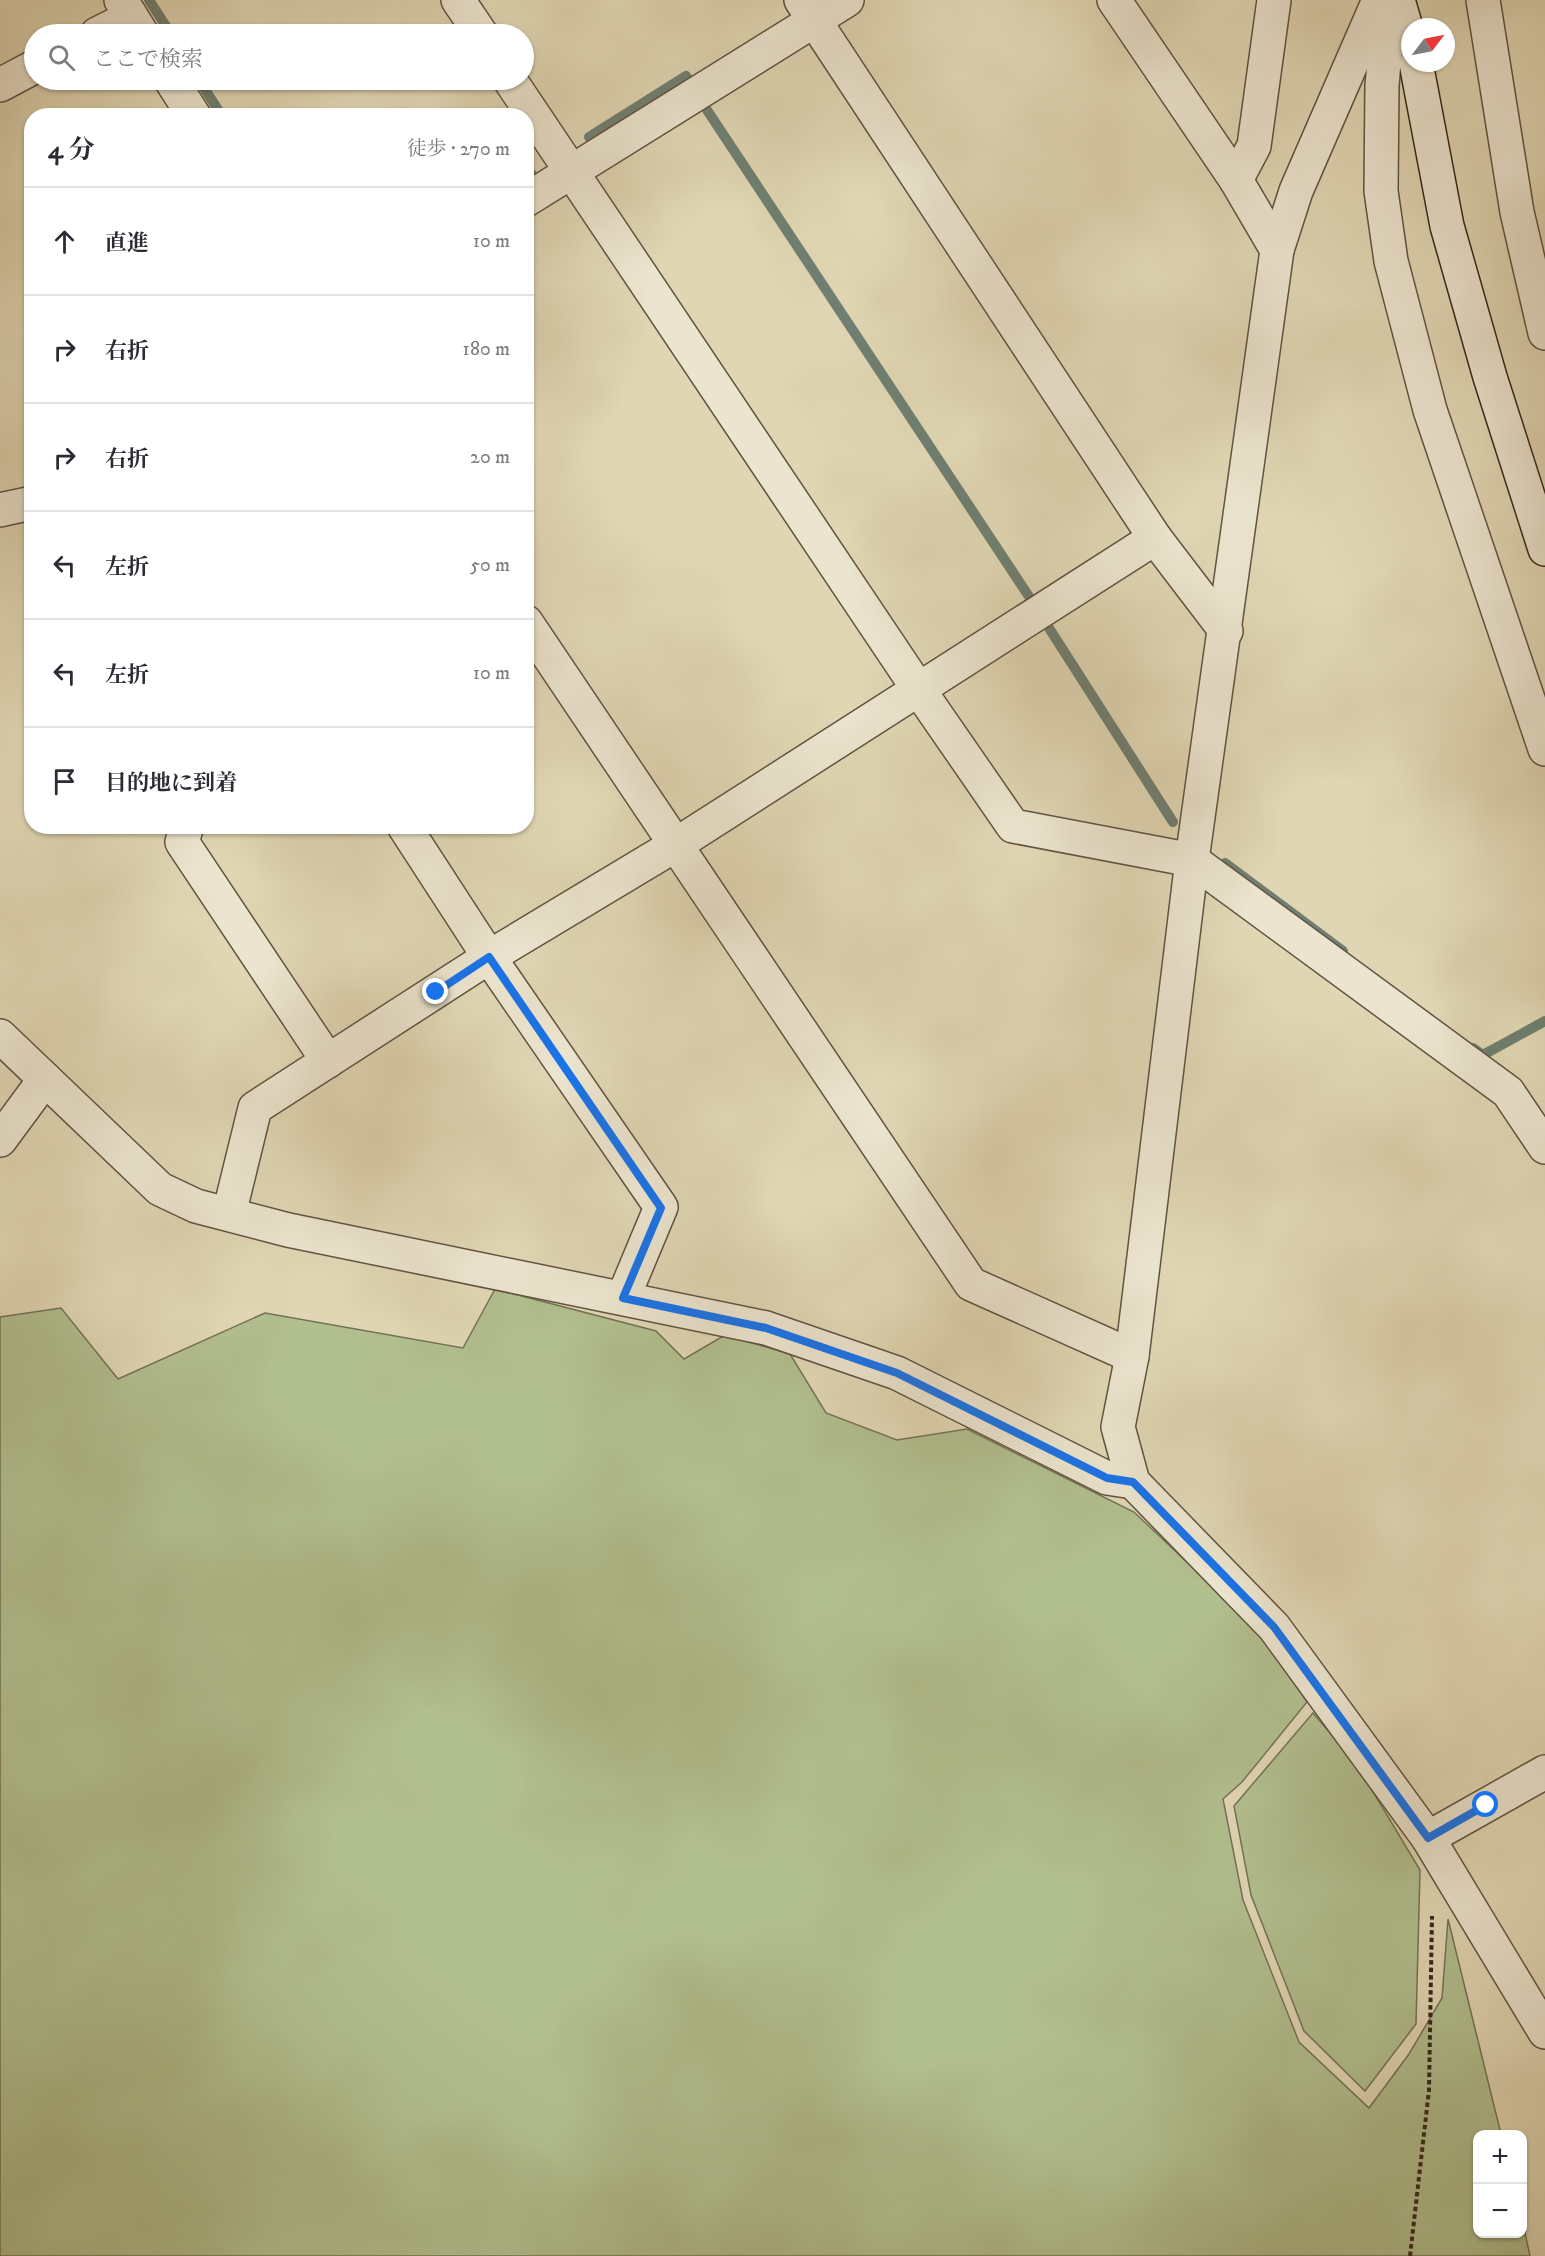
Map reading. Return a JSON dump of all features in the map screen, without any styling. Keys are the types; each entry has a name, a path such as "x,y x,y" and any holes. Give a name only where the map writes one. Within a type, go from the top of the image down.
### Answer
{"street":[{"path":"458,0 474,24"},
{"path":"534,195 808,10 847,0"},
{"path":"1114,0 1236,180 1277,250"},
{"path":"1236,180 1254,146 1274,0"},
{"path":"1379,0 1296,191 1277,250 1226,631 1192,860 1132,1356 1118,1427 1133,1482 1274,1627 1428,1838 1545,2032"},
{"path":"1389,0 1382,86 1381,191 1391,261 1430,410 1545,749"},
{"path":"1398,0 1403,18"},
{"path":"1483,0 1517,212 1545,333"},
{"path":"808,10 1155,538 1226,631"},
{"path":"117,24 131,17"},
{"path":"0,85 24,72"},
{"path":"1418,72 1447,226 1490,377 1545,549"},
{"path":"177,90 189,108"},
{"path":"517,90 528,108"},
{"path":"534,116 919,690 1013,826 1192,860 1508,1092 1545,1147"},
{"path":"0,510 24,505"},
{"path":"230,1214 255,1108 489,957 677,844 1155,538"},
{"path":"534,634 971,1284 1132,1356"},
{"path":"184,834 182,842 328,1061"},
{"path":"409,834 489,957 661,1208 623,1298"},
{"path":"0,1036 160,1189 196,1206 288,1230 766,1328 897,1373 1107,1478 1133,1482"},
{"path":"0,1140 45,1079"},
{"path":"1428,1838 1545,1772"}],"path":[{"path":"1410,2256 1429,2090 1432,1910"}],"green space":[{"path":"495,1289 656,1331 684,1359 725,1335 790,1354 826,1413 897,1440 967,1429 1134,1512 1260,1631 1307,1702 1242,1782 1223,1799 1243,1900 1299,2042 1369,2108 1409,2054 1442,1998 1448,1919 1500,2130 1473,2130 1473,2238 1526,2238 1530,2256 0,2256 0,1317 61,1308 118,1379 265,1313 463,1348"},
{"path":"1313,1713 1357,1765 1420,1870 1416,2024 1365,2091 1304,2031 1251,1895 1234,1806"}],"waterway":[{"path":"149,0 165,24"},
{"path":"589,137 686,76 689,80"},
{"path":"205,90 217,108"},
{"path":"707,110 1030,598"},
{"path":"1049,628 1173,822"},
{"path":"1225,863 1343,951"},
{"path":"1473,1048 1483,1055 1545,1021"}],"route":[{"path":"436,992 489,957 661,1208 623,1298 766,1328 897,1373 1107,1478 1133,1482 1274,1627 1428,1838 1486,1805"}]}
